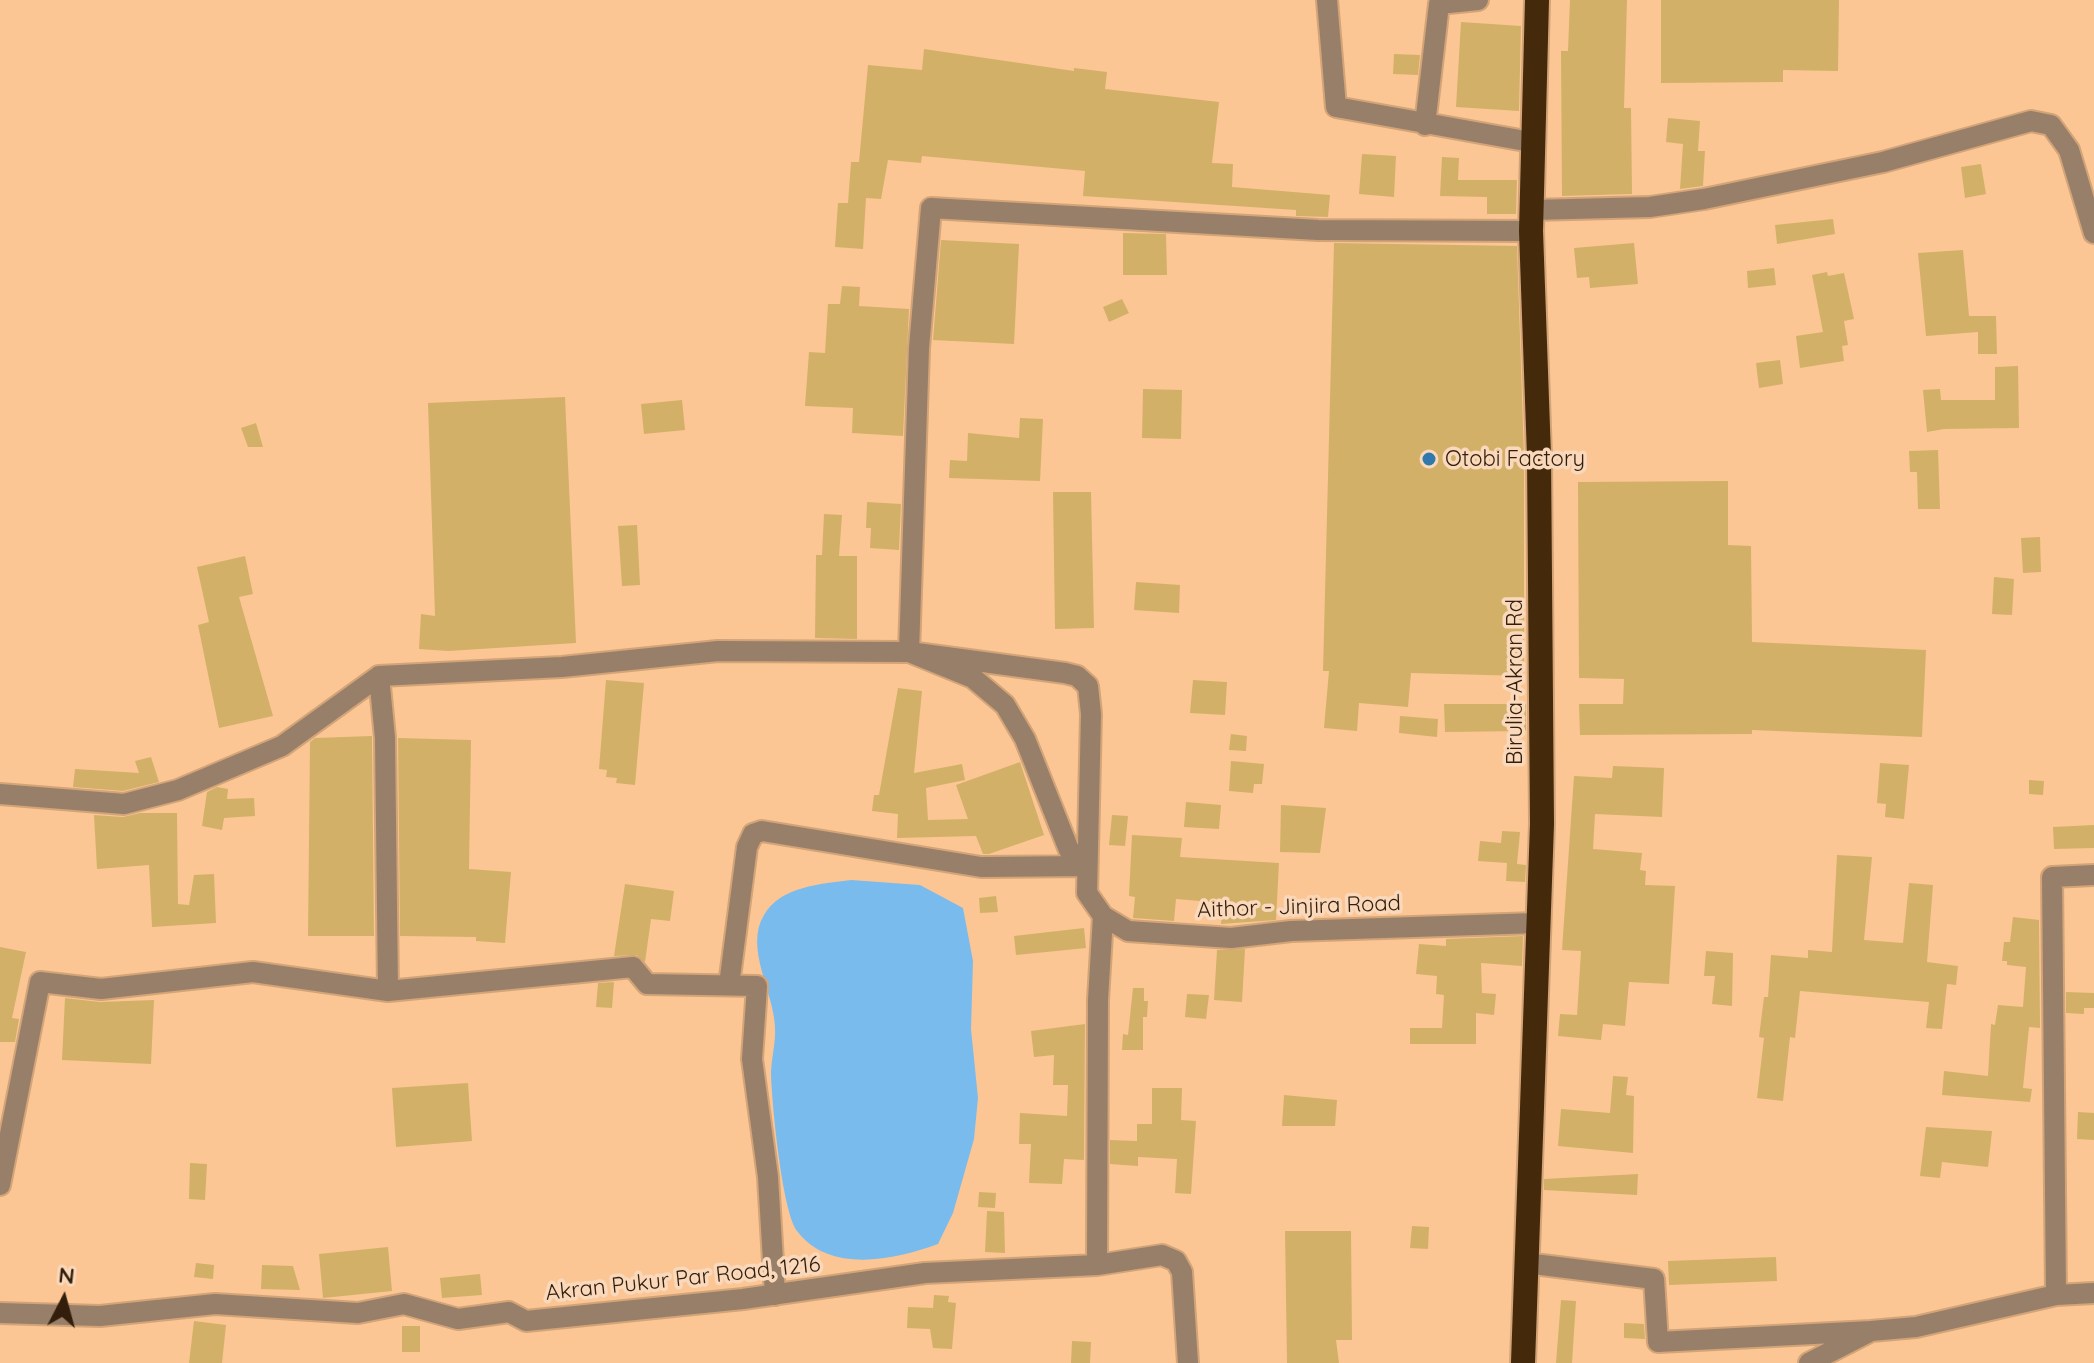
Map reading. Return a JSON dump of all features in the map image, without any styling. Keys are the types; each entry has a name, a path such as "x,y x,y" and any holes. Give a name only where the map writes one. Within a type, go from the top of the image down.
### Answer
{"highway":[{"name":"Birulia-Akran Rd","path":"1523,1363 1542,824 1540,519 1531,221 1537,0"}],"street":[{"path":"1327,0 1336,107 1531,142"},
{"path":"1425,125 1439,4 1478,0"},
{"path":"909,652 919,348 931,208 1318,230 1531,221 1704,199 1883,162 2031,121 2051,125 2069,150 2094,233"},
{"path":"0,794 124,804 178,790 282,746 379,676 562,667 718,651 909,652 1077,676 1088,686 1091,714 1087,893 1103,916 1098,1000 1097,1265"},
{"path":"909,652 973,678 1005,705 1025,739 1069,850 1087,866"},
{"path":"379,676 385,738 388,991"},
{"path":"729,985 747,847 753,834 762,831 981,867 1087,866"},
{"path":"2056,1295 2052,877 2094,875"},
{"name":"Aithor - Jinjira Road","path":"1103,916 1128,931 1231,938 1291,931 1537,923"},
{"path":"0,1185 40,982 101,989 253,972 388,991 633,967 647,984 757,986 752,1059 768,1177 775,1295"},
{"name":"Akran Pukur Par Road, 1216","path":"0,1313 100,1316 215,1304 358,1313 404,1304 458,1319 509,1312 526,1321 775,1295 925,1273 1097,1265 1162,1255 1176,1261 1182,1272 1188,1363"},
{"path":"1526,1263 1654,1279 1658,1342 1930,1325 2056,1295 2094,1293"},
{"path":"1809,1363 1871,1331"}],"water":[{"path":"851,880 920,885 963,908 973,961 971,1029 978,1098 974,1139 953,1213 938,1244 902,1255 863,1260 826,1253 810,1245 797,1231 792,1219 782,1180 773,1109 773,1013 757,942 764,915 781,898 803,888"}],"building":[{"path":"1570,0 1627,0 1624,108 1631,108 1632,194 1562,196 1561,51 1568,51"},
{"path":"1661,0 1839,0 1838,71 1783,70 1783,82 1661,83"},
{"path":"1461,22 1521,26 1519,111 1456,107"},
{"path":"924,49 1074,71 1074,68 1107,72 1105,89 1219,102 1212,163 1233,164 1232,187 1330,195 1328,217 1296,216 1296,210 1083,196 1085,171 922,156 921,163 888,160 881,199 866,198 863,249 835,247 838,203 848,203 851,162 859,162 868,65 922,70"},
{"path":"1394,54 1420,55 1418,75 1393,74"},
{"path":"1668,118 1700,121 1698,151 1705,151 1703,186 1680,189 1683,144 1666,142"},
{"path":"1362,154 1396,156 1394,197 1359,194"},
{"path":"1442,157 1459,158 1458,180 1517,180 1516,214 1487,214 1487,197 1440,196"},
{"path":"1981,164 1986,194 1965,198 1961,167"},
{"path":"1833,219 1835,234 1777,244 1775,225"},
{"path":"1123,233 1166,234 1167,275 1123,275"},
{"path":"941,240 1019,244 1014,344 933,340"},
{"name":"Otobi Factory","path":"1334,243 1517,246 1524,456 1524,676 1411,673 1408,707 1359,703 1357,731 1324,728 1329,671 1323,671"},
{"path":"1634,243 1638,284 1590,288 1589,277 1577,278 1574,248"},
{"path":"1963,250 1969,316 1996,316 1997,354 1978,354 1978,332 1926,336 1918,253"},
{"path":"1774,268 1776,285 1748,288 1747,271"},
{"path":"1827,272 1828,276 1844,273 1854,319 1844,321 1848,345 1842,346 1844,361 1800,368 1796,336 1823,332 1812,275"},
{"path":"842,286 860,287 859,306 909,309 903,436 852,433 853,408 805,406 809,352 825,353 828,304 840,304"},
{"path":"1122,299 1129,313 1109,322 1103,307"},
{"path":"1780,360 1783,384 1759,388 1756,363"},
{"path":"2018,366 2019,428 1927,432 1923,390 1940,389 1941,400 1995,400 1995,367"},
{"path":"1143,389 1182,390 1181,439 1142,438"},
{"path":"565,397 576,643 448,651 419,649 421,614 435,616 428,403"},
{"path":"682,400 685,430 644,434 641,404"},
{"path":"1020,418 1043,419 1040,481 949,478 950,460 967,461 968,433 1019,438"},
{"path":"256,423 263,447 248,447 241,428"},
{"path":"1938,450 1940,509 1918,509 1917,472 1910,472 1909,451"},
{"path":"1728,481 1728,545 1751,546 1752,642 1926,650 1922,737 1752,730 1752,734 1580,735 1579,704 1623,704 1624,679 1579,678 1578,482"},
{"path":"1053,492 1091,492 1094,628 1055,629"},
{"path":"867,502 901,504 899,550 870,548 871,528 866,528"},
{"path":"824,514 842,515 839,556 857,556 857,639 815,638 816,555 822,555"},
{"path":"637,525 640,585 622,586 618,526"},
{"path":"2040,537 2041,572 2023,573 2021,538"},
{"path":"245,556 253,594 239,597 273,716 219,728 198,625 209,622 197,567"},
{"path":"1994,577 2014,579 2012,615 1992,614"},
{"path":"1136,582 1180,585 1179,613 1134,610"},
{"path":"606,680 644,683 635,785 616,783 617,778 606,777 607,770 599,769"},
{"path":"1193,680 1227,682 1225,715 1190,713"},
{"path":"898,688 922,691 914,773 962,764 965,780 926,788 928,820 968,819 956,785 1020,762 1044,835 989,854 983,854 976,836 897,838 898,814 872,811 874,795 879,795"},
{"path":"1444,704 1526,704 1526,731 1445,732"},
{"path":"1400,716 1438,719 1437,737 1399,733"},
{"path":"1231,734 1247,736 1246,751 1229,750"},
{"path":"372,736 374,936 308,936 310,742 315,738"},
{"path":"398,738 471,740 469,869 511,872 505,943 476,941 476,937 400,936"},
{"path":"151,757 159,782 123,791 73,787 75,769 139,773 135,761"},
{"path":"1231,761 1264,764 1262,784 1254,784 1253,793 1229,791"},
{"path":"1880,763 1909,765 1904,819 1885,817 1886,804 1877,803"},
{"path":"1613,766 1664,768 1662,817 1595,814 1593,849 1642,853 1640,870 1646,871 1645,885 1675,886 1669,984 1629,982 1625,1026 1603,1024 1601,1040 1558,1036 1560,1014 1577,1015 1579,984 1581,951 1562,950 1574,776 1612,778"},
{"path":"2029,780 2044,781 2043,795 2029,794"},
{"path":"217,787 228,789 227,799 254,798 255,816 224,818 222,830 202,826 207,792"},
{"path":"1186,802 1221,805 1219,829 1184,827"},
{"path":"1281,805 1326,808 1320,853 1280,852"},
{"path":"140,813 177,813 178,904 189,905 194,875 214,874 216,923 152,927 149,865 97,869 94,815 123,817"},
{"path":"1112,815 1128,816 1125,846 1109,845"},
{"path":"2094,825 2094,848 2054,849 2053,827"},
{"path":"1502,831 1520,832 1517,864 1526,865 1525,882 1506,881 1507,863 1478,861 1480,841 1501,843"},
{"path":"1132,835 1182,838 1180,857 1279,863 1276,920 1221,924 1223,903 1176,899 1174,921 1133,918 1135,897 1129,896"},
{"path":"1837,855 1872,857 1864,940 1903,943 1909,883 1933,885 1927,962 1958,966 1956,985 1947,984 1942,1029 1926,1028 1929,1002 1800,991 1795,1038 1790,1037 1783,1101 1757,1098 1764,1038 1759,1037 1764,997 1768,997 1771,955 1808,958 1808,950 1832,952"},
{"path":"625,884 674,891 670,921 651,919 645,962 637,955 614,956"},
{"path":"996,896 998,912 980,913 979,898"},
{"path":"2013,917 2039,920 2040,1028 2029,1027 2023,1088 2032,1089 2030,1102 1942,1095 1944,1071 1988,1076 1991,1024 1995,1025 1998,1005 2023,1007 2026,967 2007,965 2007,961 2002,961 2004,942 2010,942"},
{"path":"1084,928 1086,948 1016,955 1014,936"},
{"path":"1523,936 1522,966 1481,963 1482,993 1496,994 1494,1015 1476,1013 1476,1044 1410,1044 1410,1028 1442,1028 1444,995 1436,994 1437,976 1416,974 1419,944 1446,946 1446,939"},
{"path":"0,947 26,952 12,1018 19,1019 15,1042 0,1042"},
{"path":"1245,949 1242,1002 1214,1000 1217,950"},
{"path":"1706,951 1733,953 1732,1006 1712,1004 1715,976 1704,976"},
{"path":"614,982 612,1008 596,1007 598,983"},
{"path":"1133,988 1144,988 1144,1001 1148,1001 1147,1017 1143,1017 1143,1050 1122,1050 1123,1034 1128,1035"},
{"path":"2066,992 2094,993 2094,1008 2084,1008 2084,1014 2066,1013"},
{"path":"1187,994 1209,995 1206,1019 1185,1017"},
{"path":"65,998 100,1002 154,1000 151,1064 62,1060"},
{"path":"1085,1024 1084,1160 1064,1159 1062,1184 1029,1183 1031,1144 1019,1144 1020,1113 1067,1116 1068,1085 1053,1085 1054,1055 1034,1057 1031,1031"},
{"path":"1613,1076 1628,1077 1626,1095 1634,1096 1633,1153 1558,1146 1561,1109 1610,1113"},
{"path":"468,1083 472,1141 396,1147 392,1088"},
{"path":"1152,1088 1182,1088 1181,1120 1196,1121 1191,1194 1175,1193 1177,1159 1138,1157 1138,1166 1110,1164 1110,1140 1137,1141 1137,1124 1152,1124"},
{"path":"1284,1095 1337,1100 1335,1126 1282,1126"},
{"path":"2078,1112 2094,1113 2094,1140 2077,1139"},
{"path":"1926,1127 1992,1131 1988,1167 1942,1162 1940,1178 1920,1176"},
{"path":"190,1163 207,1164 205,1200 189,1199"},
{"path":"1638,1174 1637,1195 1544,1190 1544,1179"},
{"path":"979,1192 996,1193 995,1208 978,1207"},
{"path":"987,1211 1004,1212 1005,1253 985,1252"},
{"path":"1412,1226 1429,1227 1428,1249 1410,1248"},
{"path":"1285,1231 1351,1231 1352,1340 1336,1340 1339,1363 1287,1363"},
{"path":"388,1247 392,1291 323,1298 319,1254"},
{"path":"1776,1257 1777,1281 1669,1285 1668,1261"},
{"path":"196,1263 214,1265 213,1279 194,1277"},
{"path":"262,1265 293,1266 300,1290 261,1289"},
{"path":"480,1274 482,1295 442,1298 440,1278"},
{"path":"934,1295 949,1296 948,1302 956,1303 952,1349 933,1348 930,1329 907,1328 908,1307 933,1308"},
{"path":"1561,1300 1576,1301 1572,1363 1556,1363"},
{"path":"194,1321 226,1325 222,1363 189,1363"},
{"path":"1624,1323 1644,1324 1645,1339 1624,1338"},
{"path":"402,1326 420,1326 420,1352 402,1352"},
{"path":"1072,1341 1091,1342 1090,1363 1071,1363"}],"place":[{"name":"Otobi Factory","path":"1429,459"}]}
